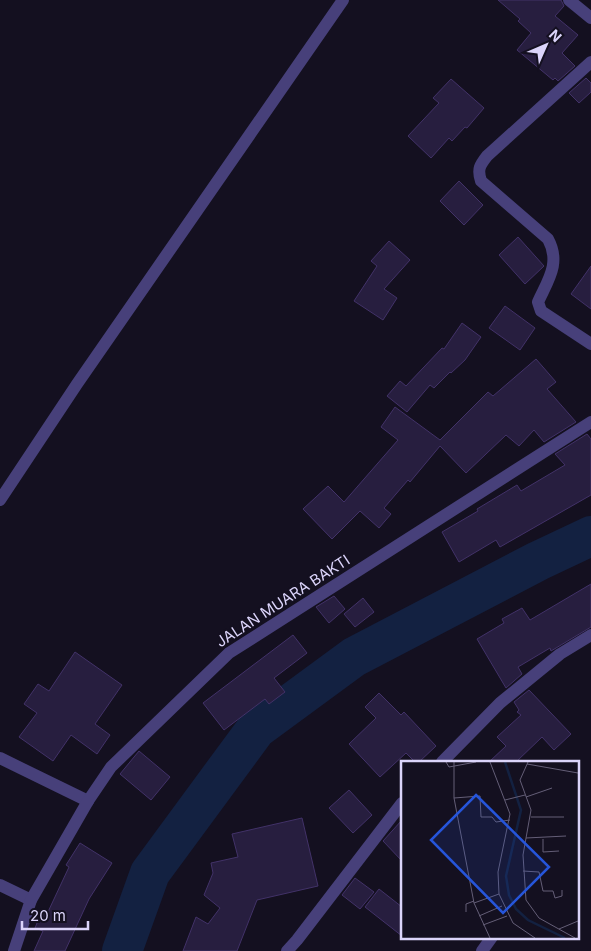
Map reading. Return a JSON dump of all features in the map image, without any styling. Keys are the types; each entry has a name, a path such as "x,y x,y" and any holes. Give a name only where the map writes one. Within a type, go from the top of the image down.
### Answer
{"street":[{"path":"0,500 77,384 343,0"},
{"path":"569,0 591,18"},
{"path":"591,62 487,156 479,167 478,173 481,181 548,239 553,248 553,267 538,302 541,311 591,344"},
{"name":"JALAN MUARA BAKTI","path":"14,951 31,900 88,801 111,768 229,653 591,422"},
{"path":"443,761 500,703 560,654 591,634"},
{"path":"0,758 88,801"},
{"path":"287,951 401,806"},
{"path":"0,885 31,900"},
{"path":"482,951 491,938"}],"building":[{"path":"498,0 561,0 564,6 555,16 578,35 562,53 575,66 558,81 555,78 553,80 517,50 531,33 518,21 520,19"},
{"path":"586,78 591,83 591,92 579,103 569,93"},
{"path":"451,79 484,108 467,128 465,127 452,141 449,138 431,158 408,136 439,103 433,98"},
{"path":"459,181 483,205 464,225 440,201"},
{"path":"518,237 544,266 525,284 499,255"},
{"path":"389,241 410,260 384,289 397,298 383,320 354,301 377,266 371,261"},
{"path":"591,266 591,309 571,294"},
{"path":"505,306 535,328 520,350 489,328"},
{"path":"462,323 481,337 465,360 434,388 430,385 407,412 387,396 400,381 406,386 442,348 444,349"},
{"path":"536,359 556,382 547,389 576,422 544,442 534,430 519,446 506,435 466,473 440,446 410,482 408,480 384,508 391,514 379,528 360,511 332,539 303,509 328,486 344,502 398,440 381,427 395,407 440,440 488,392 493,396"},
{"path":"587,434 591,439 591,495 500,547 496,540 459,562 442,532 517,485 521,491 565,465 555,454"},
{"path":"591,584 591,627 551,651 550,648 518,667 522,674 506,688 477,639 504,623 502,619 522,608 530,620"},
{"path":"334,596 345,609 329,623 316,607"},
{"path":"363,598 374,612 355,627 344,614"},
{"path":"293,635 307,653 274,678 285,692 269,704 265,699 224,730 203,703"},
{"path":"75,652 122,685 95,724 110,735 97,754 71,735 53,761 19,737 37,713 24,704 38,684 49,691"},
{"path":"529,690 571,734 554,750 542,737 517,761 490,761 506,746 497,737 521,715 517,712 519,710 514,702"},
{"path":"379,693 401,715 404,712 436,746 420,761 414,761 406,753 380,777 349,744 376,718 365,707"},
{"path":"139,751 170,777 151,800 120,774"},
{"path":"349,790 372,815 353,833 329,808"},
{"path":"302,818 318,886 257,900 237,951 183,951 196,917 208,924 220,908 204,895 213,873 211,863 238,857 232,834"},
{"path":"401,821 401,860 383,841"},
{"path":"80,843 112,863 89,899 65,951 34,951 43,931 35,928 42,911 47,914 69,867 66,865"},
{"path":"355,878 374,892 360,909 342,895"},
{"path":"379,889 401,906 401,935 365,907"}],"waterway":[{"path":"122,951 150,873 256,729 354,657 538,561 591,536"}]}
